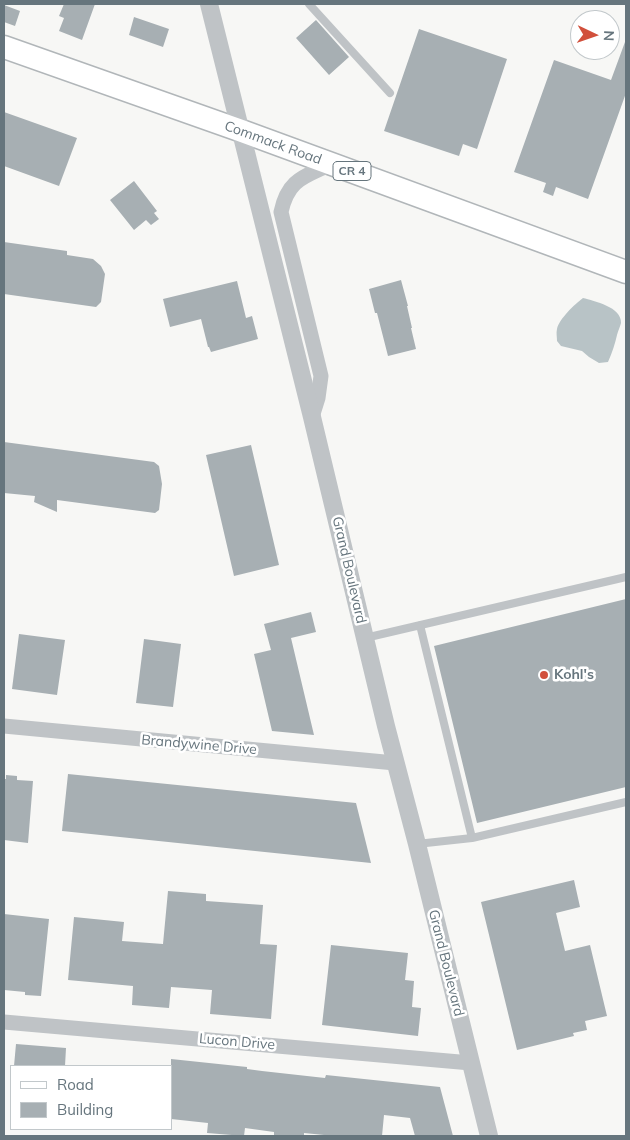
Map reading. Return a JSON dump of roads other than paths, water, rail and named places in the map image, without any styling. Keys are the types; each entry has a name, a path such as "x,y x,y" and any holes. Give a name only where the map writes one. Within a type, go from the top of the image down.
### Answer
{"main road":[{"name":"Commack Road","path":"4,47 239,130 626,272"}],"street":[{"name":"Grand Boulevard","path":"208,4 489,1136"},
{"path":"312,418 318,398 321,376 281,212 283,203 292,185 331,164"},
{"name":"Brandywine Drive","path":"4,726 395,763"},
{"name":"Lucon Drive","path":"4,1022 471,1063"}],"lane":[{"path":"309,4 390,92"},
{"path":"365,638 626,577"},
{"path":"420,625 472,838"},
{"path":"417,844 472,838 626,802"}],"place":[{"name":"Kohl's","path":"544,675"}]}
